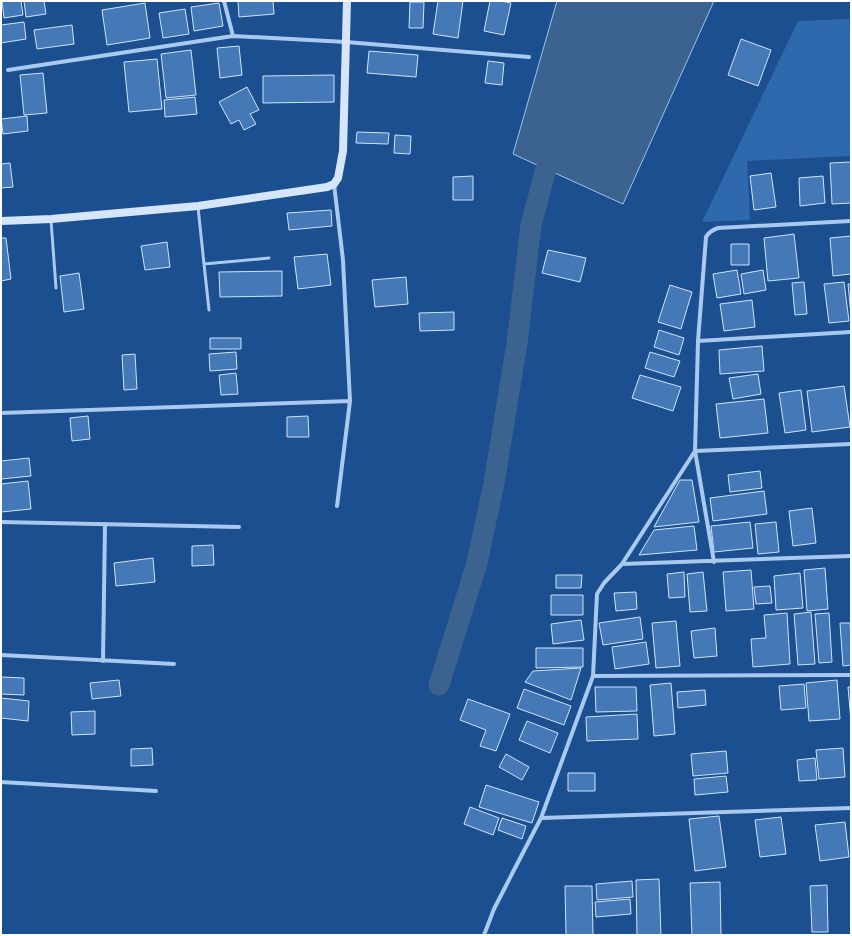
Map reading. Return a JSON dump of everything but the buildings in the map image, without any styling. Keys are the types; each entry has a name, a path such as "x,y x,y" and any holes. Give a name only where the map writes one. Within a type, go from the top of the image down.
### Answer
{"street":[{"path":"224,1 233,36"},
{"path":"1,221 51,219 198,206 327,187 334,184 338,178 343,151 347,1"},
{"path":"8,70 233,36 346,42 529,57"},
{"path":"334,184 343,260 350,401 337,506"},
{"path":"714,562 695,451 698,341 706,237 713,229 718,228 851,221"},
{"path":"698,341 851,332"},
{"path":"1,413 350,401"},
{"path":"695,451 851,444"},
{"path":"484,935 494,909 541,818 593,676 597,594 604,583 622,564 695,451"},
{"path":"1,522 239,527"},
{"path":"103,661 105,524"},
{"path":"622,564 714,562 851,556"},
{"path":"1,655 174,664"},
{"path":"593,676 851,675"},
{"path":"1,782 156,791"},
{"path":"541,818 851,808"}],"lane":[{"path":"198,206 209,310"},
{"path":"51,219 56,288"},
{"path":"204,264 269,258"}],"shaded area":[{"path":"557,1 714,1 623,204 513,154"},
{"path":"849,19 851,54 851,156 747,161 750,220 702,222 798,21"}],"waterway":[{"path":"439,685 477,563 494,483 517,343 531,225 546,169"}]}
